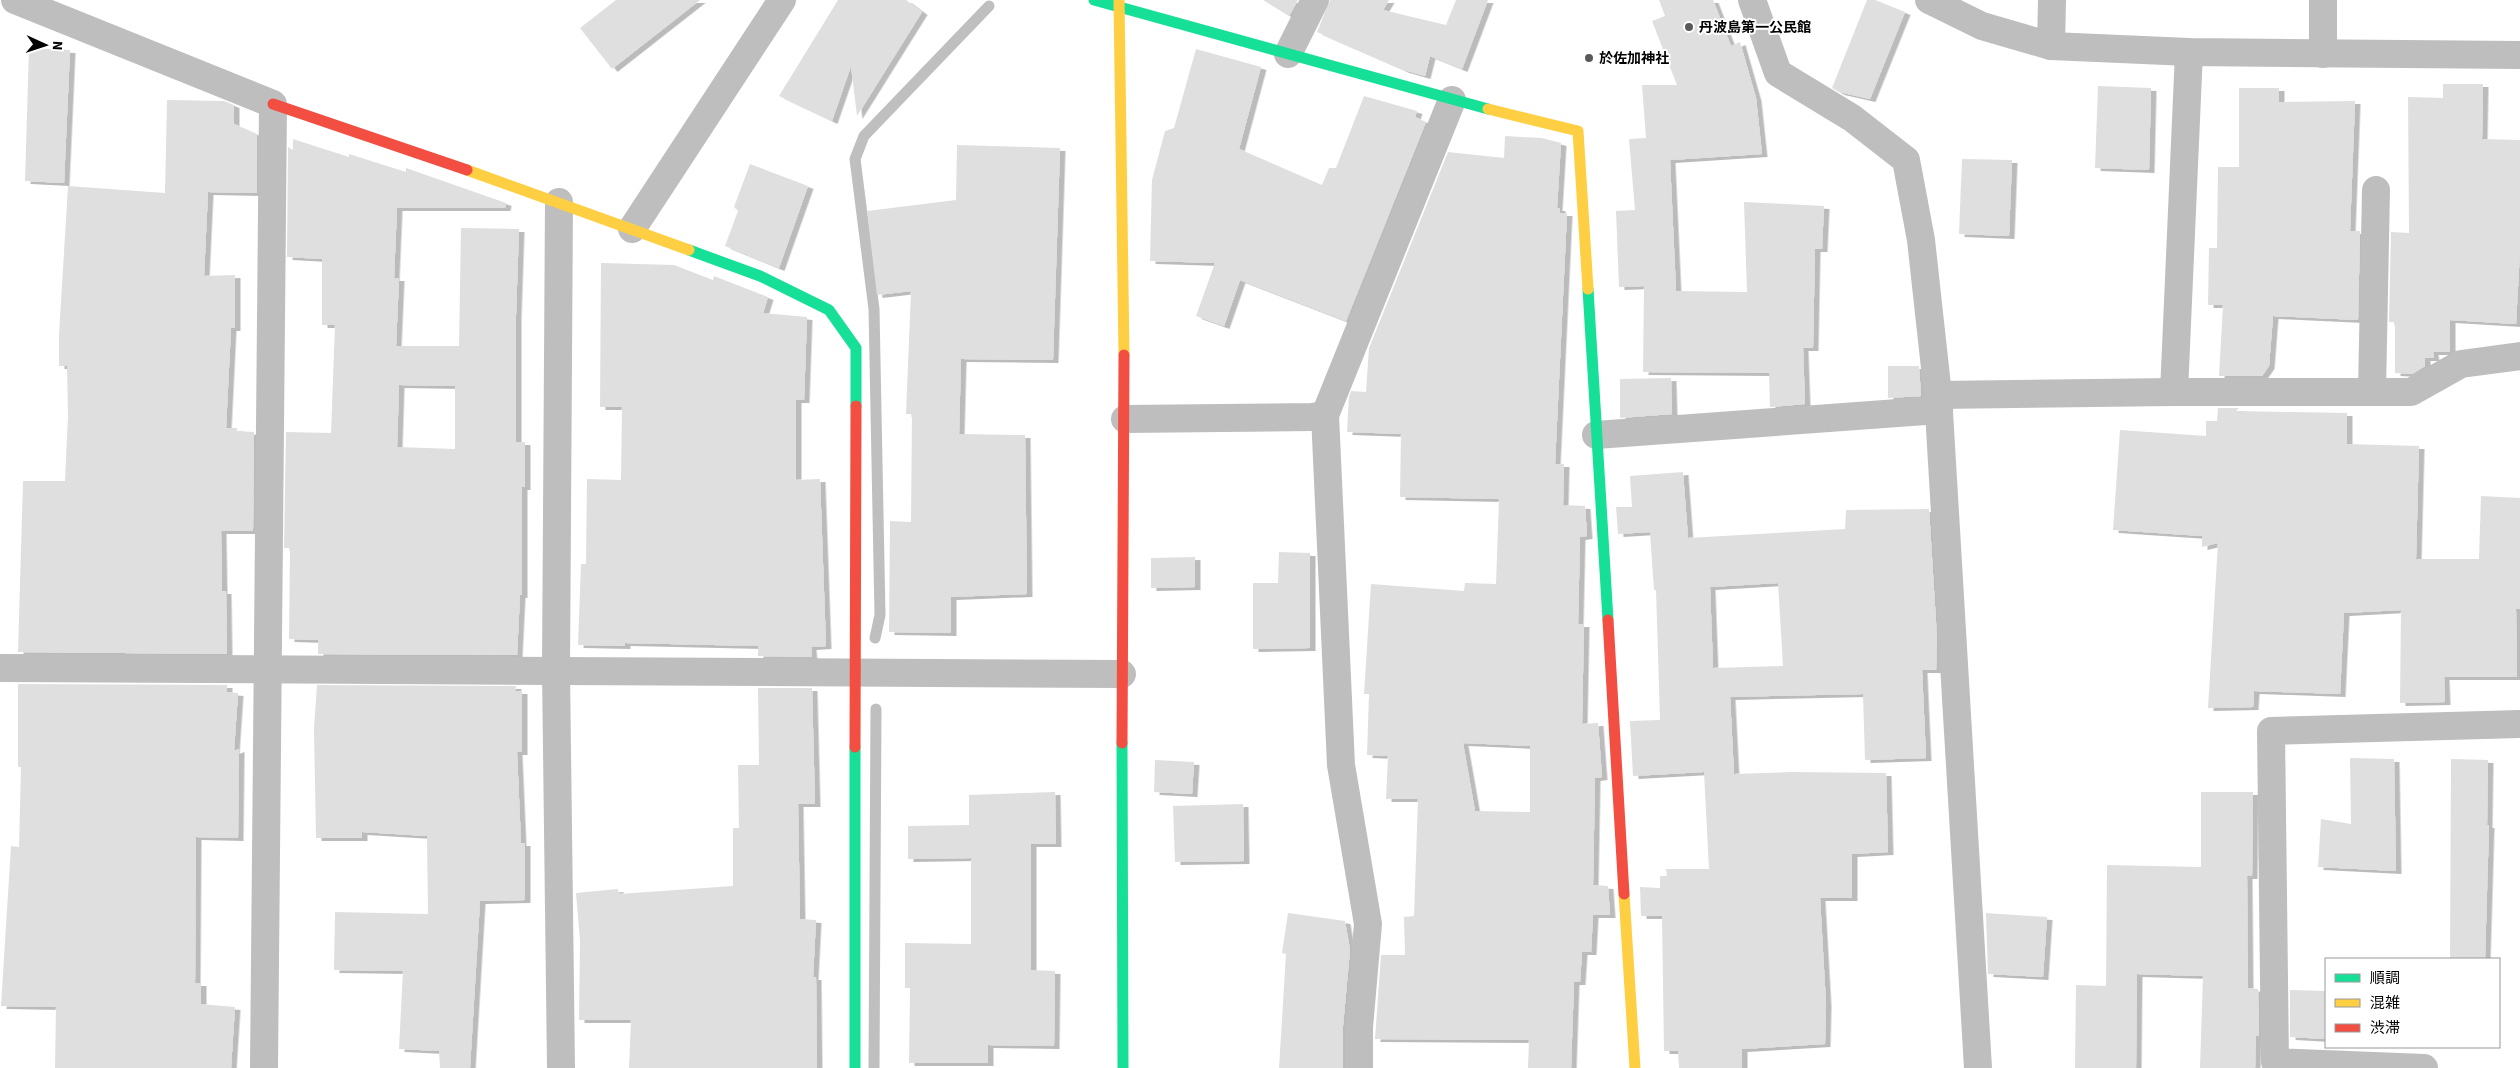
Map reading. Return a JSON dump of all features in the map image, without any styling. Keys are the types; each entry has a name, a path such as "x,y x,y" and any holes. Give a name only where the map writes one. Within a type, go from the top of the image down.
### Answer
{"street":[{"path":"15,0 273,104 559,202 760,276 829,310 856,348 855,1068"},
{"path":"632,229 782,0"},
{"path":"1094,0 1119,4 1452,100 1578,131 1635,1068"},
{"path":"1288,54 1315,0"},
{"path":"1752,0 1778,73 1852,118 1906,160 1920,240 1939,403 1978,1068"},
{"path":"1929,0 1982,26 2051,46 2189,52 2520,55"},
{"path":"2051,46 2052,0"},
{"path":"2323,0 2323,54"},
{"path":"1119,4 1125,419 1122,674 1123,1068"},
{"path":"2174,392 2189,52"},
{"path":"1359,1068 1359,1027 1368,924 1341,765 1325,414 1452,100"},
{"path":"264,1068 273,104"},
{"path":"2372,392 2376,190"},
{"path":"559,202 556,670 561,1068"},
{"path":"1596,435 1939,403 2174,392 2411,392 2461,364 2520,356"},
{"path":"1125,419 1311,417 1325,414"},
{"path":"0,668 1122,674"},
{"path":"2424,1068 2293,1066 2275,1062 2270,730 2520,724"}],"building":[{"path":"616,0 700,0 612,69 580,28"},
{"path":"838,0 906,0 922,12 857,116 851,66 832,121 779,96"},
{"path":"1263,0 1298,0 1289,16"},
{"path":"1330,0 1389,0 1383,10 1446,25 1456,0 1488,0 1462,69 1430,56 1425,76 1404,70 1317,32"},
{"path":"1659,0 1713,0 1731,46 1740,42 1756,98 1762,154 1670,160 1676,291 1747,292 1744,202 1824,206 1822,249 1815,249 1813,348 1803,348 1805,404 1770,407 1769,373 1643,372 1644,286 1619,287 1616,211 1635,210 1629,139 1646,138 1642,85 1677,85 1652,21 1665,16"},
{"path":"1867,0 1875,0 1905,12 1870,99 1839,92 1832,88"},
{"path":"29,48 70,50 64,183 25,181"},
{"path":"1196,49 1261,67 1239,149 1322,185 1329,168 1336,168 1364,96 1417,111 1415,117 1426,122 1346,321 1240,280 1224,326 1196,316 1215,263 1150,261 1152,180 1165,131 1174,128"},
{"path":"2443,84 2483,84 2482,139 2520,140 2520,250 2516,324 2450,320 2450,352 2433,352 2434,358 2425,358 2425,366 2412,374 2395,373 2395,322 2389,322 2391,232 2409,233 2408,97 2443,98"},
{"path":"2098,86 2151,88 2149,170 2095,168"},
{"path":"2239,88 2279,88 2279,102 2355,101 2350,231 2360,231 2358,320 2273,316 2269,366 2262,376 2219,376 2223,305 2208,305 2209,248 2217,248 2218,167 2239,167"},
{"path":"167,100 224,101 234,105 234,124 257,134 257,193 208,192 204,276 235,275 235,328 231,328 226,428 237,428 237,431 254,432 253,531 221,531 222,591 226,591 227,654 18,652 23,481 65,481 68,416 67,366 59,366 59,335 68,186 165,193"},
{"path":"1505,136 1542,138 1561,143 1557,208 1560,208 1560,213 1567,213 1555,464 1564,464 1563,505 1585,506 1587,536 1580,537 1578,624 1584,624 1582,724 1598,723 1602,777 1595,778 1593,885 1608,886 1610,915 1593,915 1591,952 1582,952 1580,982 1574,982 1571,1068 1528,1068 1529,1040 1375,1039 1381,955 1405,955 1404,917 1414,916 1418,799 1386,799 1388,756 1367,755 1369,694 1364,694 1371,584 1464,591 1465,583 1496,584 1499,499 1400,497 1401,434 1347,432 1349,397 1351,391 1366,392 1369,348 1448,152 1504,158","holes":["1463,743 1530,746 1530,812 1475,811"]},
{"path":"293,139 349,157 349,154 406,172 406,168 506,203 505,208 397,208 394,278 399,278 396,346 459,346 461,228 519,229 516,315 516,442 525,442 525,487 522,487 522,595 520,595 517,655 318,654 318,640 289,639 290,548 284,548 286,432 331,433 335,325 322,325 322,259 287,257 288,147 293,150","holes":["399,385 455,386 455,449 397,447"]},
{"path":"957,145 1060,148 1053,360 961,359 959,434 1025,435 1027,594 951,597 951,633 889,632 890,521 911,522 912,414 906,414 911,291 877,295 867,211 956,200"},
{"path":"1962,159 2012,160 2009,236 1959,234"},
{"path":"750,164 808,186 779,268 725,246 738,211 734,207"},
{"path":"601,263 674,265 713,280 714,276 768,297 763,313 807,317 804,400 796,400 796,480 820,479 826,646 811,647 812,657 758,656 758,646 625,643 625,646 578,645 581,564 586,564 587,479 621,480 622,407 600,407"},
{"path":"1888,366 1919,366 1921,396 1888,398"},
{"path":"1671,378 1672,414 1620,418 1620,379"},
{"path":"2218,408 2239,408 2236,411 2347,413 2347,444 2419,446 2416,559 2479,559 2481,496 2520,498 2520,609 2516,609 2517,677 2444,677 2445,702 2400,703 2401,610 2344,613 2340,694 2254,691 2253,707 2208,708 2218,543 2202,547 2202,536 2113,530 2120,430 2206,436 2206,421 2217,421"},
{"path":"1683,472 1688,538 1845,529 1846,510 1929,509 1937,638 1936,670 1922,670 1926,758 1865,760 1863,694 1730,697 1734,774 1791,772 1886,773 1888,852 1852,854 1852,898 1820,898 1826,1004 1825,1044 1742,1049 1742,1068 1679,1068 1678,1051 1664,1051 1662,916 1641,916 1640,887 1660,888 1660,876 1667,876 1666,869 1709,869 1704,772 1633,776 1630,721 1660,720 1656,590 1654,590 1650,532 1618,534 1616,507 1632,507 1630,476","holes":["1778,583 1783,666 1713,668 1710,587"]},
{"path":"1279,552 1310,553 1310,648 1253,649 1253,583 1278,583"},
{"path":"1195,557 1195,587 1151,588 1151,558"},
{"path":"18,684 227,685 227,692 238,693 234,751 239,749 238,838 196,837 195,983 201,983 201,1004 235,1007 231,1068 55,1068 56,1007 1,1006 11,846 19,847 21,767 18,767"},
{"path":"317,685 516,686 515,691 522,691 522,752 517,752 521,843 525,843 525,900 480,901 470,1068 440,1068 439,1051 399,1049 403,971 334,970 335,912 428,914 427,836 362,832 362,838 316,838 314,728"},
{"path":"758,688 812,688 815,804 798,804 800,919 816,920 813,977 816,977 817,1068 629,1068 631,1020 579,1020 580,941 576,893 618,889 619,894 733,886 733,828 739,828 738,765 759,765"},
{"path":"2350,758 2394,759 2396,871 2318,867 2321,819 2351,824"},
{"path":"2451,759 2488,760 2487,825 2489,825 2485,958 2450,958"},
{"path":"1155,760 1194,762 1192,794 1154,792"},
{"path":"1055,792 1056,844 1031,844 1031,970 1055,971 1054,1046 988,1045 988,1063 909,1063 910,988 905,988 905,943 971,944 971,858 908,859 908,826 969,825 969,795"},
{"path":"2201,792 2253,792 2252,876 2247,876 2248,988 2258,989 2259,1036 2256,1036 2255,1068 2200,1068 2203,976 2137,974 2136,1068 2075,1068 2076,985 2106,986 2107,865 2201,867"},
{"path":"1243,804 1244,861 1175,862 1173,806"},
{"path":"1288,913 1345,921 1350,950 1343,1026 1343,1068 1279,1068 1286,954 1282,953"},
{"path":"1986,913 2047,917 2043,977 1988,974"},
{"path":"2290,990 2325,991 2325,1039 2290,1037"}],"waterway":[{"path":"875,638 880,615 874,309 855,159 864,136 989,6"},
{"path":"874,1068 876,709"}],"traffic: fast":[{"path":"1094,0 1488,109"},
{"path":"689,250 760,276 829,310 856,348 856,406"},
{"path":"1588,289 1608,620"},
{"path":"1122,743 1123,1068"},
{"path":"855,747 855,1068"}],"traffic: slow":[{"path":"1119,0 1124,355"},
{"path":"1488,109 1578,131 1588,289"},
{"path":"467,170 689,250"},
{"path":"1624,894 1635,1068"}],"traffic: jam":[{"path":"273,104 467,170"},
{"path":"1122,743 1124,355"},
{"path":"855,747 856,406"},
{"path":"1608,620 1624,894"}],"place":[{"name":"丹波島第一公民館","path":"1689,27"},
{"name":"於佐加神社","path":"1589,58"}]}
